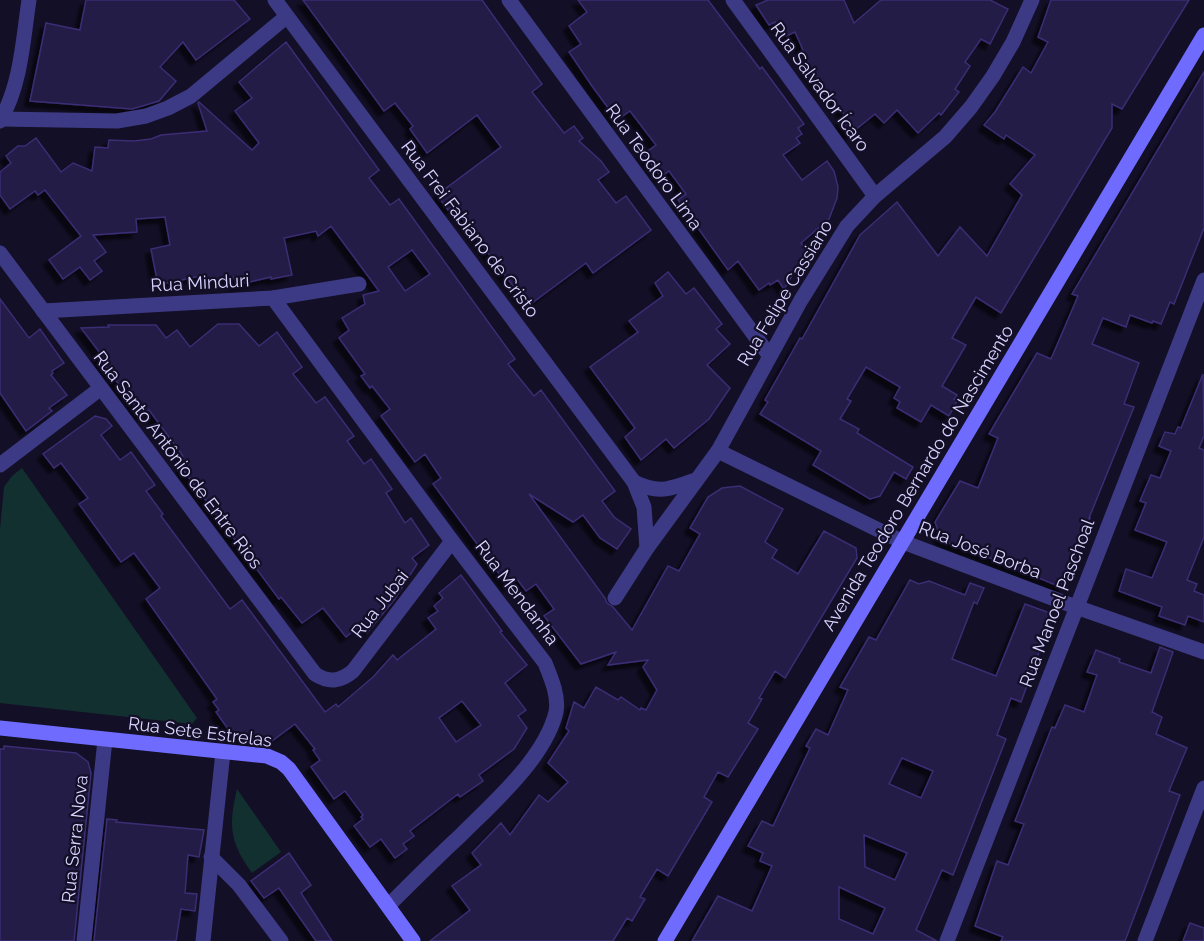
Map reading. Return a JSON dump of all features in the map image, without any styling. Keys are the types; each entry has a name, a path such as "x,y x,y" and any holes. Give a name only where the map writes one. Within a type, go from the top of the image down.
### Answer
{"street":[{"path":"29,0 17,73 10,100 1,120 117,121 146,116 191,96 286,17"},
{"name":"Rua Frei Fabiano de Cristo","path":"275,0 634,482 644,507 647,549"},
{"name":"Rua Teodoro Lima","path":"509,0 769,355"},
{"name":"Rua Salvador Ícaro","path":"733,0 875,196"},
{"name":"Rua Felipe Cassiano","path":"615,598 647,549 718,451 769,355 826,257 847,226 875,196 945,137 971,107 998,68 1032,0"},
{"name":"Avenida Teodoro Bernardo do Nascimento","path":"665,941 1204,35"},
{"name":"Rua Santo Antônio de Entre Rios","path":"0,253 303,660 315,674 332,681"},
{"name":"Rua Manoel Paschoal","path":"947,941 1204,280"},
{"name":"Rua Minduri","path":"43,311 273,298 359,284"},
{"name":"Rua Mendanha","path":"273,298 452,542 545,663 555,687 556,710 547,734 528,764 507,789 388,906"},
{"path":"0,465 100,388"},
{"name":"Rua José Borba","path":"718,451 903,542 1204,652"},
{"path":"634,482 653,490 663,490 696,480"},
{"name":"Rua Jubai","path":"332,681 353,671 452,542"},
{"name":"Rua Sete Estrelas","path":"0,728 267,756 285,766 413,941"},
{"name":"Rua Serra Nova","path":"84,941 105,740"},
{"path":"203,941 223,752"},
{"path":"1145,941 1204,788"},
{"path":"211,857 239,885 282,941"}],"green space":[{"path":"22,468 197,718 192,724 0,703 0,529 4,487"},
{"path":"237,789 281,852 252,873 239,852 233,834 232,814"}],"building":[{"path":"86,0 234,0 250,19 196,60 183,42 160,67 176,81 159,101 132,109 30,101 46,23 80,30"},
{"path":"303,0 482,0 542,84 532,92 564,133 574,126 583,138 579,141 601,161 609,172 598,180 616,203 626,196 651,230 593,273 586,263 528,306 453,206 448,210 437,195 501,147 477,115 427,153 410,129 413,126 395,103 384,111"},
{"path":"578,0 708,0 804,124 798,128 802,134 796,138 800,143 783,155 802,180 827,161 834,171 838,187 837,198 829,219 801,243 807,251 784,289 778,280 759,290 738,261 728,270 678,200 686,194 669,171 661,177 644,154 656,145 630,111 617,120 592,86 569,52 581,44 569,26 587,12"},
{"path":"768,0 844,0 854,23 881,0 990,0 1008,9 990,44 981,39 965,62 970,66 955,89 959,92 941,115 939,113 918,133 897,110 884,123 875,114 849,135 839,122 846,117 807,69 810,66 795,32 786,36 781,25 777,27 775,22 769,25 756,5"},
{"path":"1051,0 1189,0 1122,109 1112,104 1112,128 1001,313 976,297 952,338 966,345 942,386 957,395 954,399 957,401 949,416 931,405 921,422 897,408 900,402 894,398 900,387 866,367 847,399 851,401 840,419 859,429 857,433 913,467 906,479 894,472 880,496 870,499 813,465 821,451 760,414 768,402 765,400 860,235 897,202 938,256 960,227 987,256 1022,195 1010,184 1035,155 1006,135 1004,139 984,125 995,112 1023,67 1031,73 1048,42 1038,37"},
{"path":"286,42 379,170 369,178 390,205 399,199 515,359 508,364 534,396 541,390 615,491 602,501 614,517 631,529 617,549 600,538 583,515 573,522 529,494 607,603 632,630 668,566 679,571 700,534 690,528 708,497 722,488 740,486 783,509 765,542 777,550 772,558 798,574 824,531 856,548 857,558 785,678 775,671 759,698 762,699 748,723 758,729 728,777 718,772 704,797 712,802 668,876 657,869 640,897 645,899 632,921 627,918 613,941 430,941 470,910 452,886 481,865 472,853 501,823 510,835 539,795 548,802 568,782 548,763 569,731 566,728 574,702 584,708 596,687 618,700 621,697 640,710 641,708 646,710 657,690 643,667 648,660 608,665 616,652 581,664 544,616 554,609 536,584 526,591 517,579 508,586 433,484 441,478 425,454 415,462 381,416 390,409 361,376 365,374 339,338 349,330 342,318 365,304 363,295 379,291 331,226 318,236 316,231 284,238 292,275 236,285 234,277 206,281 205,275 158,285 151,249 170,245 165,217 136,219 137,232 93,235 106,252 94,261 102,271 90,280 80,267 63,279 49,260 81,236 45,190 38,195 35,191 10,209 0,195 0,172 11,163 6,156 18,146 25,146 36,138 61,172 73,163 92,171 95,147 108,148 109,140 134,141 161,135 207,131 199,102 252,150 259,143 235,111 252,98 239,82","holes":["412,250 430,274 405,291 388,267"]},
{"path":"1204,72 1204,228 1174,304 1170,302 1161,324 1130,315 1126,327 1103,318 1092,344 1139,363 1124,404 1134,407 1063,588 941,540 935,522 960,481 978,488 998,438 989,434 1037,353 1051,359 1078,296 1072,294"},
{"path":"668,272 686,294 694,288 722,324 716,329 730,344 707,365 730,388 709,419 674,448 666,439 641,460 625,437 635,428 590,367 638,332 629,321 663,296 655,283"},
{"path":"0,299 29,338 40,329 64,363 52,371 51,375 67,395 49,408 52,411 26,431 0,393"},
{"path":"218,324 239,324 259,346 277,332 302,367 293,374 316,403 325,397 354,436 347,441 364,464 371,459 392,489 386,493 405,523 411,518 429,545 412,558 417,564 394,600 367,633 361,625 346,637 323,608 302,623 281,597 279,599 181,467 186,464 181,457 183,456 149,410 142,415 97,355 100,353 81,328 109,327 108,325 156,325 166,338 177,330 190,347"},
{"path":"1203,374 1204,436 1199,448 1204,450 1204,537 1187,580 1197,584 1194,591 1204,595 1204,622 1188,616 1185,625 1159,616 1162,607 1119,591 1126,569 1152,578 1167,542 1135,530 1146,503 1140,501 1151,475 1160,478 1171,451 1159,446 1165,432 1175,434 1178,427 1181,428"},
{"path":"95,416 106,419 112,426 101,435 120,460 131,452 155,485 146,491 163,514 161,516 230,609 242,600 325,712 336,704 338,707 373,677 393,655 397,660 436,629 428,618 438,611 434,606 443,598 439,593 461,575 502,631 500,632 527,665 505,683 526,710 518,716 527,728 514,749 479,775 483,781 460,797 458,794 410,831 414,836 403,844 407,849 395,858 381,839 370,847 354,826 363,819 361,817 363,815 345,791 334,799 311,767 320,760 313,750 315,749 295,724 272,741 233,736 216,712 219,710 213,702 217,699 146,599 160,588 134,553 121,562 79,504 88,498 61,463 54,468 43,454","holes":["462,701 481,725 456,742 439,718"]},
{"path":"910,580 919,584 929,581 965,595 970,583 984,588 977,604 974,602 952,659 996,676 1025,604 1050,613 1051,619 1021,702 1011,698 997,735 1006,739 953,875 942,870 916,930 937,941 692,941 718,896 752,911 772,866 760,861 763,853 748,846 762,821 773,826 810,748 806,746 816,729 828,735 848,690 840,687 869,637 876,640","holes":["902,758 933,771 921,798 889,784","864,835 907,853 895,880 865,867","839,887 885,908 873,934 839,919"]},
{"path":"1160,647 1173,652 1152,712 1162,717 1156,734 1187,748 1169,791 1180,795 1125,941 1001,941 1003,937 975,926 997,861 1008,865 1024,824 1015,821 1052,727 1055,728 1065,705 1084,712 1097,675 1087,672 1096,650 1120,659 1119,662 1151,673"},
{"path":"4,746 76,753 88,762 91,773 74,941 0,941 0,749 4,749"},
{"path":"107,819 117,820 116,822 204,830 199,857 188,855 185,893 197,894 195,911 181,909 176,941 94,941"},
{"path":"289,853 311,885 301,893 332,941 316,941 279,888 264,898 251,881"},
{"path":"1190,923 1204,928 1204,941 1183,941"}]}
